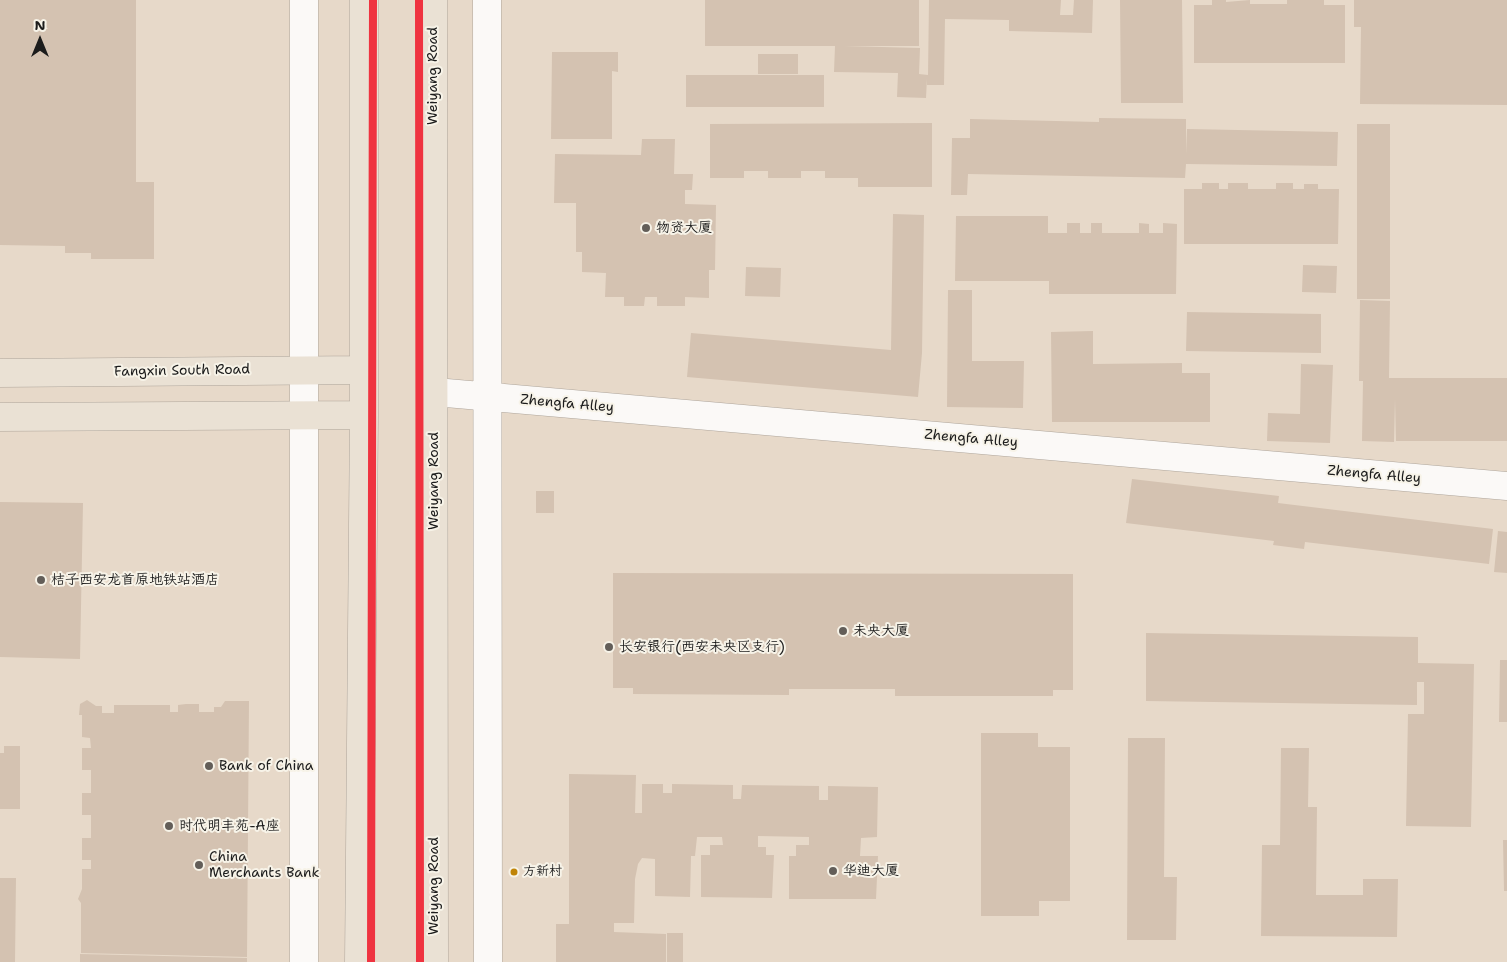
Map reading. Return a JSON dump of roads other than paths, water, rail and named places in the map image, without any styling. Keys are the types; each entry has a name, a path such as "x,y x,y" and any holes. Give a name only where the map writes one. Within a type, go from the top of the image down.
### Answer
{"main road":[{"path":"359,962 364,416 364,0"},
{"name":"Weiyang Road","path":"433,0 435,392 434,962"},
{"name":"Fangxin South Road","path":"0,373 364,370"},
{"path":"0,417 364,416"}],"street":[{"path":"304,0 304,962"},
{"path":"487,0 488,962"},
{"name":"Zhengfa Alley","path":"435,392 1507,486"}],"place":[{"name":"物资大厦","path":"646,228"},
{"name":"桔子西安龙首原地铁站酒店","path":"41,580"},
{"name":"未央大厦","path":"843,631"},
{"name":"长安银行(西安未央区支行)","path":"609,647"},
{"name":"Bank of China","path":"209,766"},
{"name":"时代明丰苑-A座","path":"169,826"},
{"name":"China Merchants Bank","path":"199,865"},
{"name":"华迪大厦","path":"833,871"},
{"name":"方新村","path":"514,872"}]}
